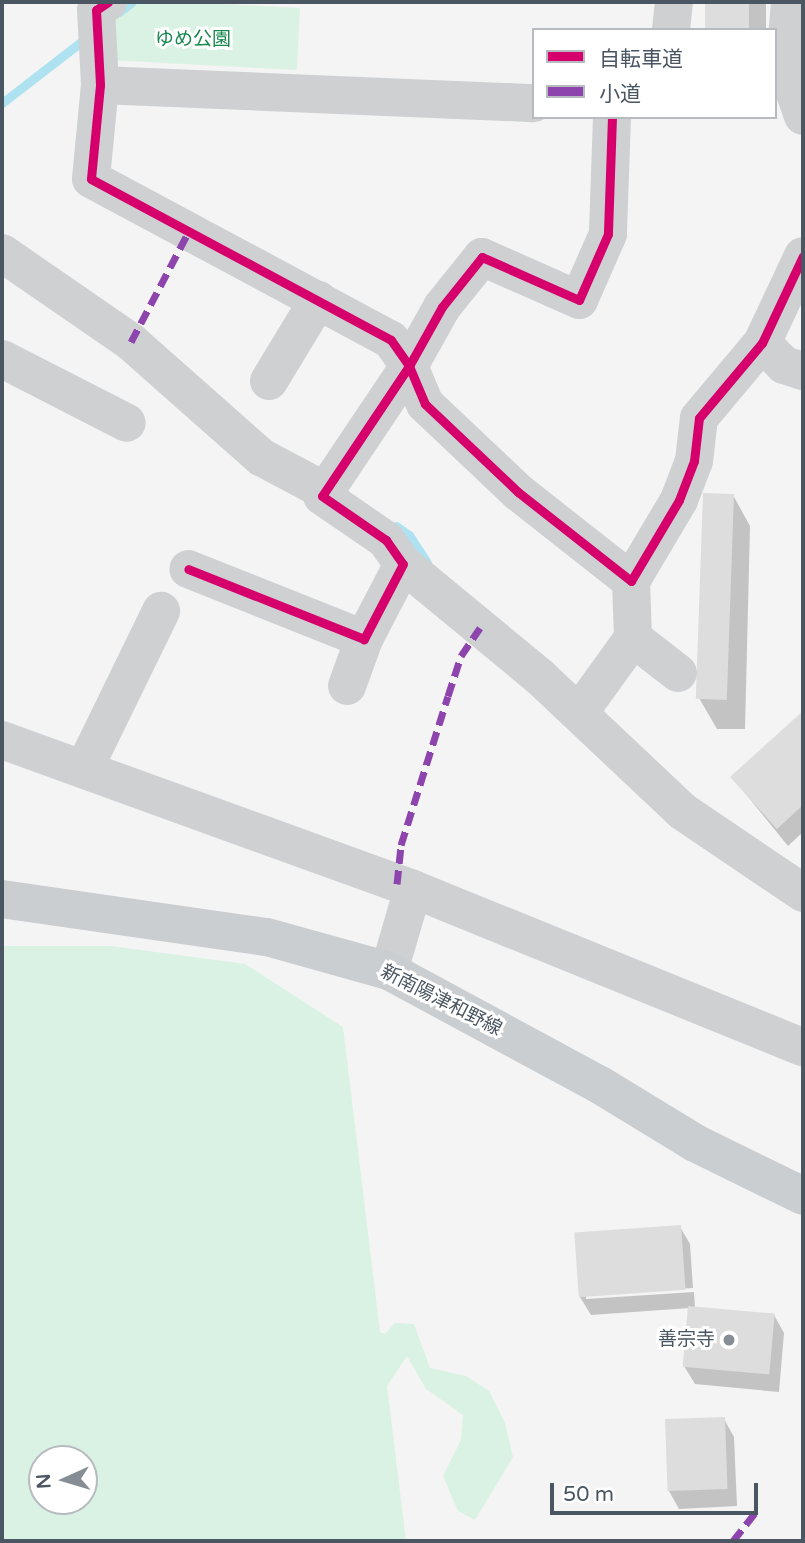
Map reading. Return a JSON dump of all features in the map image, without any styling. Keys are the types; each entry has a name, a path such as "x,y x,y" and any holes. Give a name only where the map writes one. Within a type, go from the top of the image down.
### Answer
{"main road":[{"name":"新南陽津和野線","path":"2,899 267,937 389,971 600,1085 695,1143 803,1196"}],"street":[{"path":"108,2 96,10 100,85 91,179 391,340 408,366 425,404 519,492 631,581"},
{"path":"671,28 674,2"},
{"path":"790,2 785,64 794,103"},
{"path":"100,85 532,103"},
{"path":"612,119 608,234 579,300 482,257 442,307 408,366 323,496 386,540 403,564 579,713 682,811 803,893"},
{"path":"2,253 131,342 261,457 325,491"},
{"path":"579,713 634,638 631,581 679,500 694,461 699,418 762,343 803,256"},
{"path":"269,381 318,300"},
{"path":"762,343 784,365 803,371"},
{"path":"2,359 127,423"},
{"path":"347,686 364,639 403,564"},
{"path":"188,569 364,639"},
{"path":"84,769 148,620"},
{"path":"634,638 678,673"},
{"path":"2,740 413,889 803,1047"},
{"path":"389,971 413,889"}],"green space":[{"name":"ゆめ公園","path":"115,2 186,2 300,8 297,70 112,60"},
{"path":"2,946 111,946 245,964 343,1027 380,1332 385,1334 395,1323 414,1324 430,1368 466,1376 489,1391 505,1423 513,1457 475,1520 458,1511 443,1476 461,1440 463,1415 426,1389 407,1356 387,1386 406,1541 2,1541"}],"building":[{"path":"705,2 749,2 749,28 705,28"},
{"path":"703,493 734,494 727,700 696,699"},
{"path":"803,711 803,805 777,829 730,777"},
{"path":"681,1225 686,1290 579,1297 574,1232"},
{"name":"善宗寺","path":"688,1306 775,1314 769,1374 683,1367"},
{"path":"725,1417 728,1489 668,1491 665,1419"}],"waterway":[{"path":"119,12 132,2"},
{"path":"2,103 86,38"},
{"path":"396,526 409,535 427,563"}],"marked path":[{"path":"131,342 189,231"},
{"path":"397,884 401,845 448,696 461,656 480,628"},
{"path":"733,1541 756,1512"}],"cycle path":[{"path":"108,2 96,10 100,85 91,179 391,340 409,366 322,496 386,540 403,564 364,639 188,569"},
{"path":"612,119 608,234 579,300 482,257 442,307 409,366 425,404 518,492 631,581 679,500 694,461 699,418 762,343 803,256"}],"place":[{"name":"善宗寺","path":"729,1340"}]}
